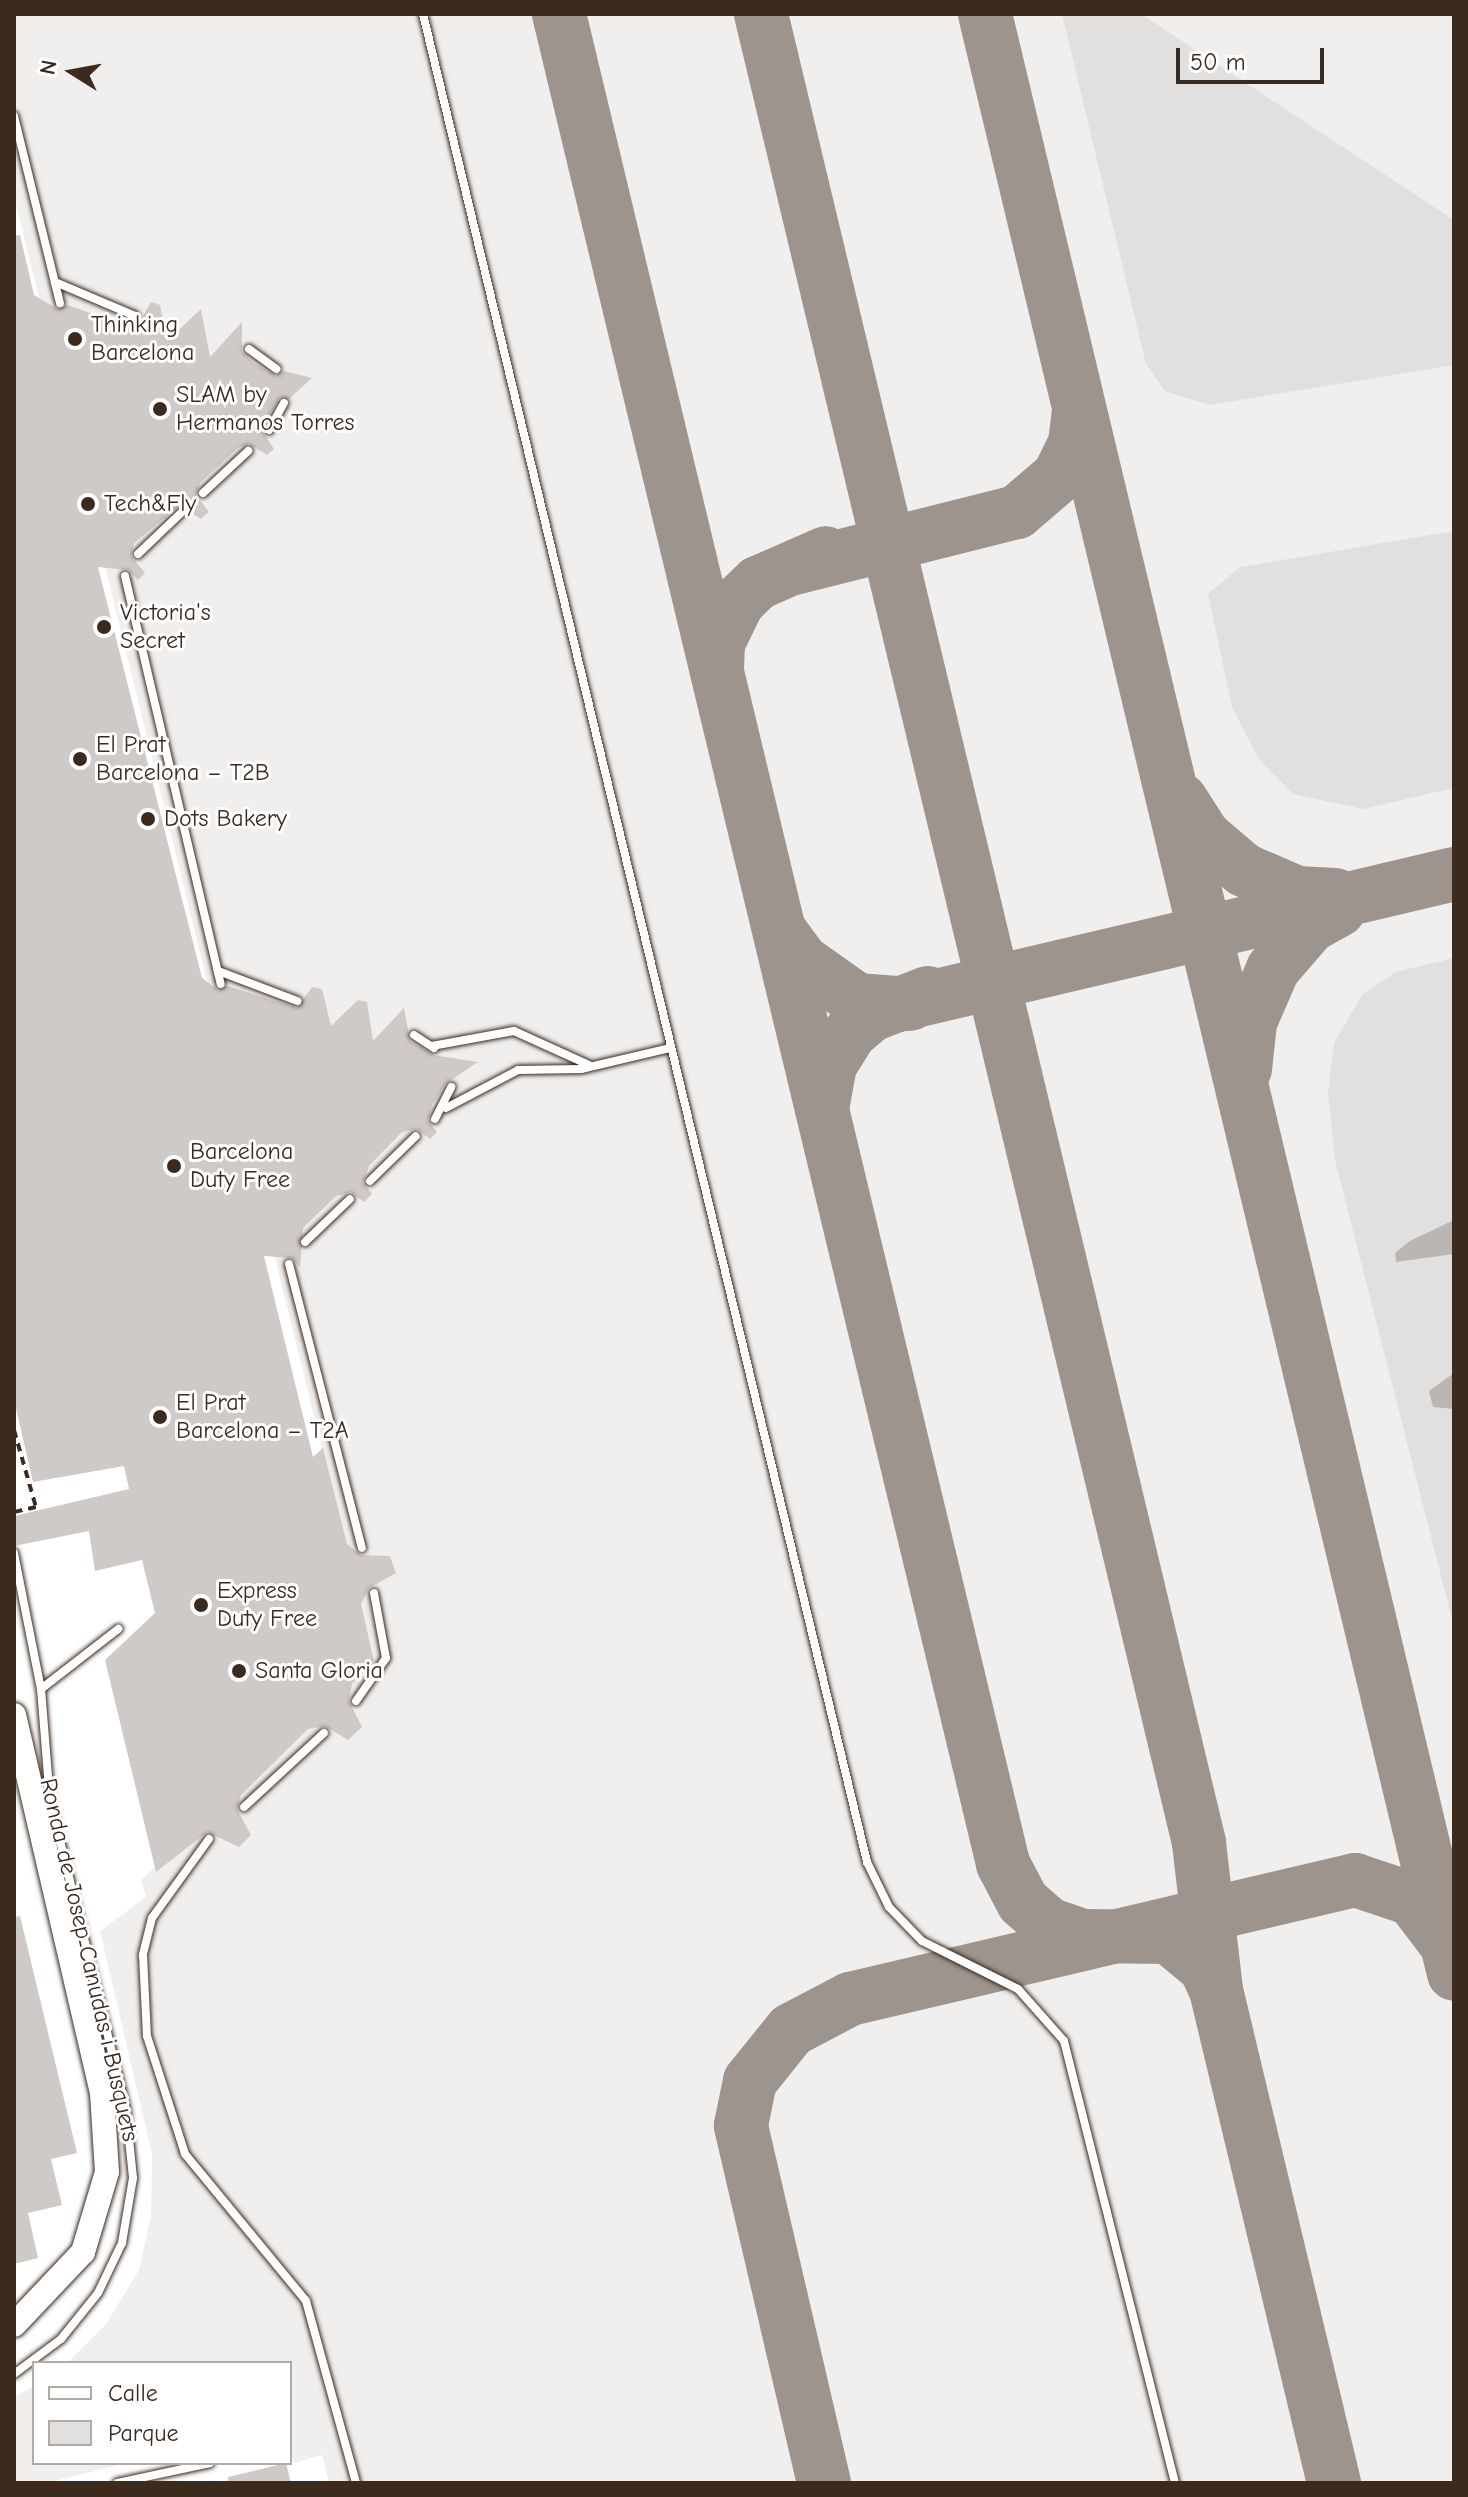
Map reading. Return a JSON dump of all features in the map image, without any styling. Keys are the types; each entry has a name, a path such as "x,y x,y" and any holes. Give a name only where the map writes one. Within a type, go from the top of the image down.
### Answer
{"main road":[{"name":"Ronda de Josep Canudas i Busquets","path":"14,1715 106,2135 101,2210 83,2252 14,2325"}],"lane":[{"path":"423,14 867,1862 889,1907 922,1941 1018,1989 1068,2050 1175,2483"},
{"path":"14,116 60,303"},
{"path":"55,281 135,316"},
{"path":"249,349 277,369"},
{"path":"269,430 284,403"},
{"path":"203,493 248,451"},
{"path":"138,554 182,512"},
{"path":"128,577 221,984"},
{"path":"218,971 297,1001"},
{"path":"414,1035 434,1048 514,1031 598,1065"},
{"path":"435,1119 446,1108 518,1070 598,1065 670,1048"},
{"path":"446,1108 451,1087"},
{"path":"370,1181 416,1136"},
{"path":"305,1242 350,1199"},
{"path":"291,1268 362,1548"},
{"name":"Ronda de Josep Canudas i Busquets","path":"14,1553 41,1689 50,1800 126,2110 133,2178 122,2243 98,2293 61,2339 14,2374"},
{"path":"356,1701 386,1658 374,1593"},
{"path":"41,1689 118,1629"},
{"path":"244,1807 324,1733"},
{"path":"209,1839 152,1918 143,1955 147,2036 185,2154 306,2301 356,2483"},
{"path":"117,2483 201,2465"}],"path":[{"path":"14,1430 19,1436 36,1507 14,1512"}],"shaded area":[{"path":"14,14 1454,14 1454,2483 329,2483 322,2455 295,2463 292,2457 292,2361 69,2361 106,2324 139,2270 151,2215 152,2154 100,1931 146,1897 141,1880 374,1661 14,196"},
{"path":"1454,1220 1454,1254 1396,1262 1395,1253 1410,1241"},
{"path":"1454,1373 1454,1409 1433,1407 1429,1391"},
{"path":"32,2387 32,2465 120,2465 46,2483 14,2483 14,2397"}],"green space":[{"path":"1062,14 1141,14 1454,220 1454,365 1209,405 1165,391 1146,364"},
{"path":"1454,531 1454,788 1363,809 1293,794 1258,758 1232,707 1208,594 1240,567"},
{"path":"1454,958 1454,1627 1335,1160 1328,1092 1334,1043 1362,995 1396,972"}],"building":[{"name":"El Prat Barcelona – T2A","path":"20,235 34,295 57,309 67,305 126,325 140,321 151,302 160,305 167,341 201,309 210,357 242,322 242,351 252,362 276,376 284,371 312,378 289,399 280,397 266,420 262,431 274,449 267,455 249,444 238,448 200,483 196,495 209,512 201,519 180,505 134,543 131,556 145,573 138,580 128,570 98,567 202,978 218,990 228,986 297,1008 312,987 322,989 331,1026 358,1000 367,1002 373,1041 404,1008 410,1041 433,1055 478,1062 445,1084 432,1105 428,1120 437,1132 430,1139 417,1129 402,1132 369,1166 363,1182 372,1194 364,1202 351,1192 336,1196 303,1228 300,1267 292,1258 264,1256 313,1457 323,1448 347,1544 361,1555 390,1556 396,1573 369,1588 361,1604 374,1661 352,1684 349,1701 362,1727 348,1740 325,1726 308,1729 241,1795 237,1809 251,1835 239,1847 207,1832 156,1872 105,1660 155,1613 142,1560 95,1571 89,1531 14,1546 14,1516 129,1489 124,1466 33,1482 14,1400 14,236"},
{"path":"20,1916 77,2153 51,2159 62,2205 28,2213 38,2258 14,2264 14,1917"},
{"path":"286,2465 291,2483 228,2483 228,2477"}],"taxiway":[{"path":"559,14 1003,1864 1023,1902 1048,1924 1083,1936 1169,1937 1206,1968 1216,1990"},
{"path":"761,14 1199,1843 1216,1990 1334,2483"},
{"path":"985,14 1454,1974"},
{"path":"794,568 1017,512 1059,476 1075,443 1079,410"},
{"path":"717,670 718,643 738,602 758,583 826,553"},
{"path":"1181,800 1204,836 1244,870 1297,893 1335,895"},
{"path":"894,1006 1454,874"},
{"path":"1245,1069 1250,1022 1273,969 1310,926 1339,910"},
{"path":"780,931 802,961 857,1000 910,1004"},
{"path":"822,1109 830,1065 851,1032 871,1015 928,993"},
{"path":"824,2483 741,2125 750,2081 791,2030 850,1999 1355,1880 1412,1899 1444,1941"}],"place":[{"name":"Thinking Barcelona","path":"75,339"},
{"name":"SLAM by Hermanos Torres","path":"160,409"},
{"name":"Tech&Fly","path":"88,504"},
{"name":"Victoria's Secret","path":"104,627"},
{"name":"El Prat Barcelona – T2B","path":"80,759"},
{"name":"Dots Bakery","path":"148,819"},
{"name":"Barcelona Duty Free","path":"174,1166"},
{"name":"El Prat Barcelona – T2A","path":"160,1417"},
{"name":"Express Duty Free","path":"201,1605"},
{"name":"Santa Gloria","path":"239,1671"}]}
